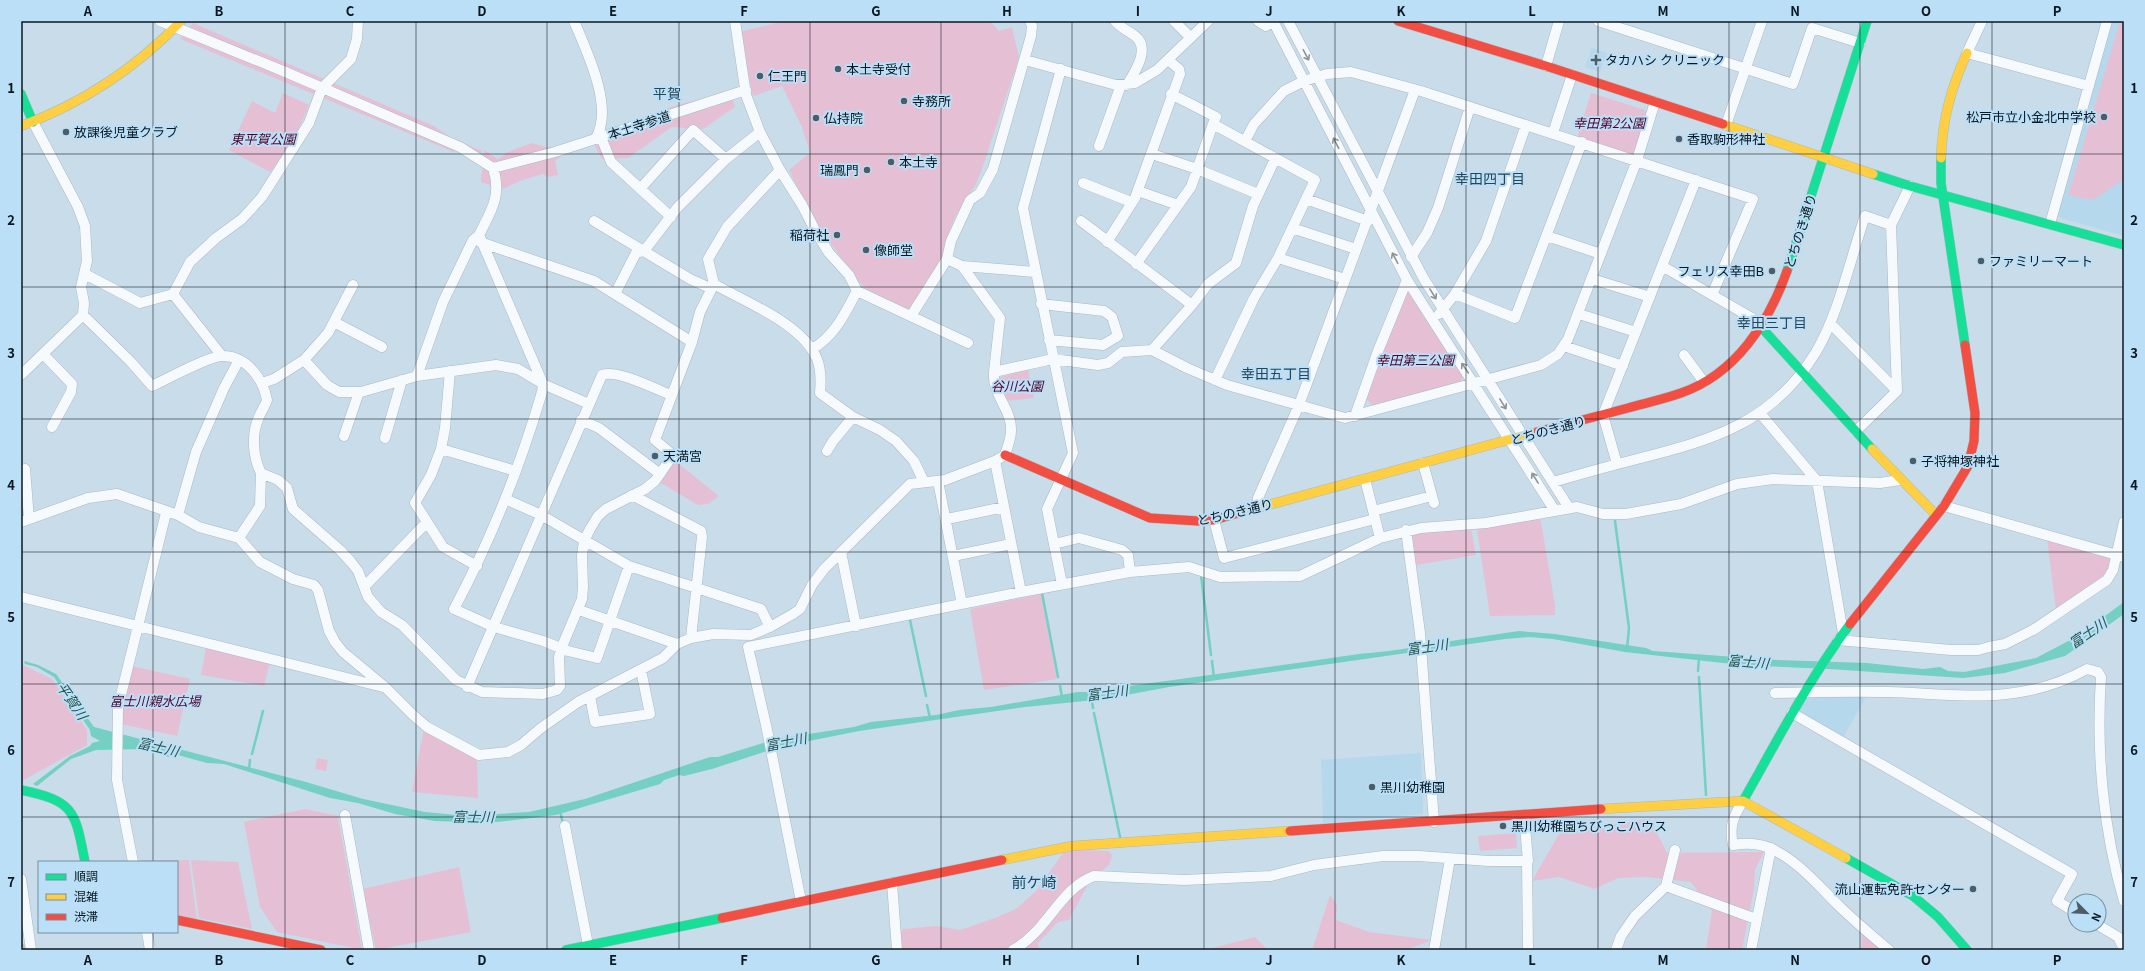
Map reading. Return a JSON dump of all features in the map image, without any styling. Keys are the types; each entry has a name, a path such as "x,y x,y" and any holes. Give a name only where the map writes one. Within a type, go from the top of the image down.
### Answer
{"street":[{"path":"160,21 178,24 460,147 493,168 496,177 497,195 479,238 543,384 529,436 505,499 477,566 454,609 494,627 543,641 561,649 597,658 629,566"},
{"path":"85,274 140,303 173,294 190,262 216,238 242,219 262,197 309,123 322,88 351,59 357,39 358,21"},
{"path":"574,21 589,59 603,108 602,122 598,138 611,162 671,217"},
{"path":"734,21 746,90 760,132 780,170 829,253 849,275 857,291 968,343"},
{"path":"911,316 947,259 951,241 970,200 980,193 993,169 1031,36 1032,26 1030,21"},
{"path":"1099,146 1124,85 1141,59 1142,45 1136,36 1123,30 1115,21"},
{"path":"1174,21 1190,37"},
{"path":"1025,60 1124,85 1143,80 1168,60 1208,21"},
{"path":"1258,21 1266,26 1273,21 1304,81 1369,216 1407,280 1555,511"},
{"path":"1288,21 1411,257 1569,508"},
{"path":"1398,21 1546,66 1824,156 1910,186 2124,245"},
{"path":"1546,66 1559,21"},
{"path":"1598,21 1622,25 1745,69 1793,84 1812,28 1860,43"},
{"path":"1726,125 1762,21"},
{"name":"とちのき通り","path":"1005,455 1150,518 1174,522 1214,520 1257,507 1511,441 1604,415 1682,393 1704,382 1729,365 1745,350 1773,307 1791,260 1868,21"},
{"path":"1890,950 1865,930 1812,879 1771,848 1754,844 1733,845 1730,827 1732,820 1804,692 1837,641 1944,506 1968,466 1974,441 1975,413 1943,196 1940,166 1944,120 1954,84 1982,21"},
{"path":"2050,224 2107,21"},
{"path":"21,126 74,103 114,79 144,56 178,24"},
{"path":"1967,53 2088,86"},
{"path":"1107,242 1138,191 1152,154 1171,94 1180,74 1180,70 1168,60"},
{"path":"1061,69 1023,208 1041,304 1073,453 1047,509 1062,584"},
{"path":"1245,141 1254,124 1284,91 1304,81 1327,74 1351,72 1415,90 1637,160 1753,199 1712,295"},
{"path":"1553,133 1572,75"},
{"name":"本土寺参道","path":"493,168 555,152 746,90"},
{"path":"1257,507 1258,498 1299,405 1415,90"},
{"path":"21,94 33,122 78,206 85,226 87,244 85,274 81,287 84,303 83,315 21,375"},
{"path":"1136,264 1191,187 1216,117 1171,94"},
{"path":"994,372 1053,359 1098,365 1108,364 1122,352 1152,350 1187,368 1237,388 1346,418 1541,365 1558,354 1564,346 1579,314 1637,160 1655,102"},
{"path":"1411,257 1427,233 1438,208 1470,107"},
{"path":"21,118 33,122"},
{"path":"21,135 33,122"},
{"path":"1213,124 1315,180 1278,258 1254,298 1215,380"},
{"path":"1434,322 1455,294 1486,241 1526,125"},
{"path":"640,189 693,130 726,159"},
{"path":"615,294 636,253 644,251 671,217 726,159 760,132"},
{"path":"1455,294 1515,318 1582,142"},
{"path":"1152,154 1197,169 1258,194"},
{"path":"1152,350 1192,305 1208,284 1236,263 1258,194 1275,159"},
{"path":"261,473 278,480 287,488 293,509 340,550 358,572 365,586 368,597 381,612 402,625 440,666 456,680 482,692 543,694 557,690 560,686 559,657 561,649 578,610 583,586 582,556 584,541 598,516 606,508 645,489 660,474 673,455 655,440 692,342 694,327 712,286 708,259 717,241 756,194 780,170"},
{"path":"1617,464 1604,415 1696,180"},
{"path":"1083,183 1131,202"},
{"path":"1856,431 1897,391 1891,225 1910,186"},
{"path":"1138,191 1178,205"},
{"path":"1306,199 1369,216"},
{"path":"1553,482 1705,441 1732,430 1760,413 1778,398 1801,373 1816,352 1830,323 1864,216 1891,225"},
{"path":"594,221 644,251 786,325 812,349 817,360 820,393 853,417 880,430 896,441 914,461 924,482"},
{"path":"1081,221 1192,305"},
{"path":"1292,228 1356,249"},
{"path":"1546,236 1601,254"},
{"path":"417,376 443,302 473,240 479,238 594,281 692,342"},
{"path":"1278,258 1345,279"},
{"path":"947,259 962,266 1035,272"},
{"path":"25,469 25,520 88,498 109,494 126,496 166,513 178,515 199,527 239,538 260,562 293,579 314,585 318,590 329,631 335,642 343,652 385,687 401,704 427,727 479,755 508,752 516,748 541,728 590,696 663,658 677,644 691,638 720,633 745,635 770,627 800,608 812,585 824,569 910,484 938,481 995,461 1005,455 1011,430 1006,409 994,388 994,372 1000,318 962,266"},
{"path":"1662,266 1752,318 1900,480 1936,515"},
{"path":"1592,279 1650,297"},
{"path":"1355,416 1378,351 1407,280"},
{"path":"262,383 274,379 304,360 328,333 353,285"},
{"path":"812,349 822,343 833,332 857,291"},
{"path":"173,294 222,356"},
{"path":"1041,304 1104,310 1112,317 1118,336 1103,345 1049,340"},
{"path":"1579,314 1636,332"},
{"path":"83,315 131,362 152,386 186,370 222,356 239,360 246,364 262,383 267,400 258,418 254,441 255,457 261,473 260,506 239,538"},
{"path":"334,322 382,347"},
{"path":"1830,323 1897,391"},
{"path":"1564,346 1623,366"},
{"path":"43,354 72,384 71,392 52,427"},
{"path":"1684,355 1704,382"},
{"path":"178,515 196,452 224,388 239,360"},
{"path":"304,360 327,385 339,392 359,392 417,376 496,365 518,369 543,384 589,404"},
{"path":"450,371 445,428 441,449 431,475 415,503 443,547 477,566"},
{"path":"468,686 581,420 602,375 606,373 626,378 671,395"},
{"path":"385,438 402,380"},
{"path":"344,436 359,392"},
{"path":"1760,413 1817,481 1837,641"},
{"path":"827,451 833,441 853,417"},
{"path":"581,420 600,428 660,474"},
{"path":"441,449 516,471"},
{"path":"995,461 1021,592"},
{"path":"1214,520 1224,558 1433,499 1423,463"},
{"path":"1365,479 1380,538"},
{"path":"748,648 1021,592 1130,572 1189,567 1220,577 1300,576 1380,538 1406,530 1486,523 1577,507 1603,514 1626,514 1681,504 1738,484 1773,479 1880,483 1900,480"},
{"path":"938,481 947,519 962,604"},
{"path":"632,495 701,531 691,638"},
{"path":"505,499 541,514 584,541 629,566 761,609 770,627"},
{"path":"1944,506 2121,556"},
{"path":"947,519 1004,507"},
{"path":"133,861 117,780 116,760 119,702 166,513"},
{"path":"365,586 427,522"},
{"path":"1837,641 1951,650 1978,650 2005,644 2033,630 2104,583 2121,556 2124,522"},
{"path":"1406,530 1420,632 1434,822"},
{"path":"1054,544 1079,538 1122,550 1128,555 1130,572"},
{"path":"953,556 1011,544"},
{"path":"841,552 856,626"},
{"path":"21,597 385,687"},
{"path":"578,610 677,644"},
{"path":"745,635 766,725 801,901"},
{"path":"1775,693 1874,691 1979,696 2028,691 2053,686 2087,668 2098,672 2101,677 2101,764 2104,802 2124,902"},
{"path":"590,696 595,722 650,714 641,670"},
{"path":"1792,713 2072,874 2057,901 2067,907"},
{"path":"21,790 38,793 64,802 71,808 78,822 85,861"},
{"path":"566,950 1072,846 1434,822 1570,810 1743,801 1777,817 1913,896 1938,917 1967,950"},
{"path":"345,815 369,950"},
{"path":"1524,815 1528,860 1528,950"},
{"path":"565,826 588,945"},
{"path":"1752,950 1756,919 1771,848"},
{"path":"1616,950 1621,936 1634,916 1666,886 1675,850"},
{"path":"1012,950 1021,946 1042,927 1072,888 1085,879 1094,876 1184,880 1271,876 1314,865 1383,856 1419,856 1450,859 1527,861"},
{"path":"1434,950 1450,859"},
{"path":"21,879 31,950"},
{"path":"892,883 897,950"},
{"path":"1666,886 1756,919"},
{"path":"178,920 321,950"},
{"path":"2107,930 2118,937 2124,948"},
{"path":"147,933 150,950"}],"shaded area":[{"name":"松戸市立小金北中学校","path":"2111,21 2124,21 2124,236 2061,218 2057,214"},
{"name":"タカハシ クリニック","path":"1592,48 1607,53 1600,72 1585,67"},
{"path":"1867,695 1843,738 1801,714 1800,710 1807,696"},
{"name":"黒川幼稚園","path":"1421,753 1423,814 1323,823 1321,760"}],"green space":[{"name":"本土寺","path":"784,21 990,21 999,31 1012,27 1019,58 982,169 976,184 956,215 945,242 942,261 908,310 868,290 858,281 813,219 789,170 810,153 802,127 782,86 753,96 739,32"},
{"path":"2120,21 2124,21 2124,179 2093,200 2068,195"},
{"path":"193,23 434,126 450,137 482,151 480,154 460,145 454,152 180,39"},
{"path":"730,92 735,107 703,129 672,127 628,158 602,159 595,146 603,132 677,105"},
{"name":"東平賀公園","path":"283,93 309,105 302,123 282,157 270,172 229,150 252,101 275,113"},
{"name":"幸田第2公園","path":"1591,93 1645,110 1647,117 1633,154 1577,138"},
{"path":"531,143 546,147 559,147 560,157 555,161 558,175 548,177 543,174 522,180 503,189 481,182 484,150 498,159 508,152"},
{"name":"幸田第三公園","path":"1410,291 1463,375 1461,383 1374,406 1367,400 1366,395 1405,293"},
{"name":"谷川公園","path":"1028,369 1034,398 1006,401 1005,393 997,378"},
{"path":"675,461 719,496 708,504 698,505 661,483"},
{"path":"1540,516 1555,605 1555,615 1490,616 1477,529"},
{"path":"1471,529 1476,555 1416,565 1412,533"},
{"path":"2047,538 2113,556 2105,578 2056,610"},
{"path":"1041,594 1057,679 984,690 970,609"},
{"path":"206,648 270,662 264,686 201,675"},
{"path":"21,664 52,679 87,730 87,745 22,781"},
{"name":"富士川親水広場","path":"132,666 190,679 177,736 121,724 122,709"},
{"path":"424,728 439,739 477,756 478,798 412,792"},
{"path":"317,758 328,760 326,771 315,769"},
{"path":"305,809 338,816 362,950 277,932 260,907 244,822"},
{"path":"1650,819 1667,853 1764,852 1755,870 1754,889 1742,950 1706,950 1712,911 1691,882 1647,877 1618,878 1595,889 1559,877 1532,881 1560,832"},
{"path":"1516,833 1517,848 1480,851 1478,836"},
{"path":"1081,850 1108,851 1112,855 1109,865 1089,882 1069,920 1058,922 1038,943 1039,950 900,950 899,935 903,929 936,926 960,930 1016,909 1036,891 1063,853"},
{"path":"189,860 197,920 178,916 178,861 141,861"},
{"path":"191,860 238,862 252,929 199,918"},
{"path":"459,867 471,932 376,950 363,889"},
{"path":"1330,895 1337,904 1336,920 1369,932 1432,940 1406,950 1312,950"},
{"path":"1862,931 1884,950 1861,950"},
{"path":"1255,937 1268,950 1205,950"}],"water":[{"path":"2124,602 2124,614 2065,656 2005,673 1963,678 1741,665 1625,652 1553,639 1529,637 1505,639 1169,687 1105,699 1025,707 859,731 779,747 712,769 684,776 679,775 664,780 660,784 556,815 497,822 435,821 395,814 358,803 330,798 224,764 207,763 178,755 169,757 144,749 96,750 71,759 37,786 33,784 70,756 90,746 92,743 100,741 91,736 90,730 54,677 37,667 25,664 24,661 38,665 56,674 94,727 306,782 363,799 425,812 467,816 529,812 585,799 710,757 718,757 776,739 854,727 871,722 936,715 959,710 991,707 1078,692 1089,692 1354,655 1400,650 1417,646 1519,631 1555,634 1646,648 1653,651 1777,660 1867,663 1923,669 1940,667 1948,671 1964,672 2036,658 2078,636"}],"waterway":[{"path":"1615,521 1629,628 1627,649"},
{"path":"1201,575 1211,655"},
{"path":"1042,593 1058,677"},
{"path":"910,620 926,696"},
{"path":"1698,671 1699,658"},
{"path":"1212,661 1214,678"},
{"path":"1699,677 1706,795"},
{"path":"1060,686 1062,697"},
{"name":"富士川","path":"1091,696 1093,708"},
{"path":"927,705 930,718"},
{"path":"252,754 263,711"},
{"path":"1094,713 1120,837"},
{"path":"249,769 250,760"},
{"path":"560,811 563,824"}],"railway":[{"path":"21,930 24,950"}],"traffic: fast":[{"path":"1787,271 1867,21"},
{"path":"21,94 33,122"},
{"path":"1941,158 1941,183 1965,345"},
{"path":"1873,174 1910,186 2124,245"},
{"path":"1761,327 1872,449"},
{"path":"1743,801 1807,688 1850,624"},
{"path":"21,790 52,799 62,804 70,811 75,820 85,861"},
{"path":"1846,858 1913,896 1938,917 1967,950"},
{"path":"566,950 722,918"}],"traffic: slow":[{"path":"21,126 66,107 107,83 145,54 181,21"},
{"path":"1941,158 1943,131 1948,104 1956,79 1967,53"},
{"path":"1723,124 1873,174"},
{"path":"1235,514 1537,432"},
{"path":"1872,449 1936,515"},
{"path":"1601,809 1743,801 1846,858"},
{"path":"1002,860 1072,846 1290,831"}],"traffic: jam":[{"path":"1398,21 1546,66 1723,124"},
{"path":"1537,432 1655,401 1681,393 1701,384 1718,373 1748,344 1771,309 1787,271"},
{"path":"1850,624 1944,506 1968,466 1974,441 1975,413 1965,345"},
{"path":"1005,455 1150,518 1198,521 1214,520 1235,514"},
{"path":"1290,831 1601,809"},
{"path":"722,918 1002,860"},
{"path":"178,920 321,950"}],"place":[{"name":"タカハシ クリニック","path":"1596,60"},
{"name":"本土寺受付","path":"838,69"},
{"name":"仁王門","path":"760,76"},
{"name":"寺務所","path":"904,101"},
{"name":"松戸市立小金北中学校","path":"2104,117"},
{"name":"仏持院","path":"816,118"},
{"name":"放課後児童クラブ","path":"66,132"},
{"name":"香取駒形神社","path":"1679,139"},
{"name":"本土寺","path":"891,162"},
{"name":"瑞鳳門","path":"867,170"},
{"name":"稲荷社","path":"837,235"},
{"name":"像師堂","path":"866,250"},
{"name":"ファミリーマート","path":"1981,261"},
{"name":"フェリス幸田B","path":"1772,271"},
{"name":"天満宮","path":"655,456"},
{"name":"子将神塚神社","path":"1913,461"},
{"name":"黒川幼稚園","path":"1372,787"},
{"name":"黒川幼稚園ちびっこハウス","path":"1503,826"},
{"name":"流山運転免許センター","path":"1973,889"}],"district":[{"name":"平賀","path":"667,94"},
{"name":"幸田四丁目","path":"1490,179"},
{"name":"幸田三丁目","path":"1772,323"},
{"name":"幸田五丁目","path":"1276,374"},
{"name":"前ケ崎","path":"1034,883"}],"water label":[{"name":"平賀川","path":"72,701"}]}
